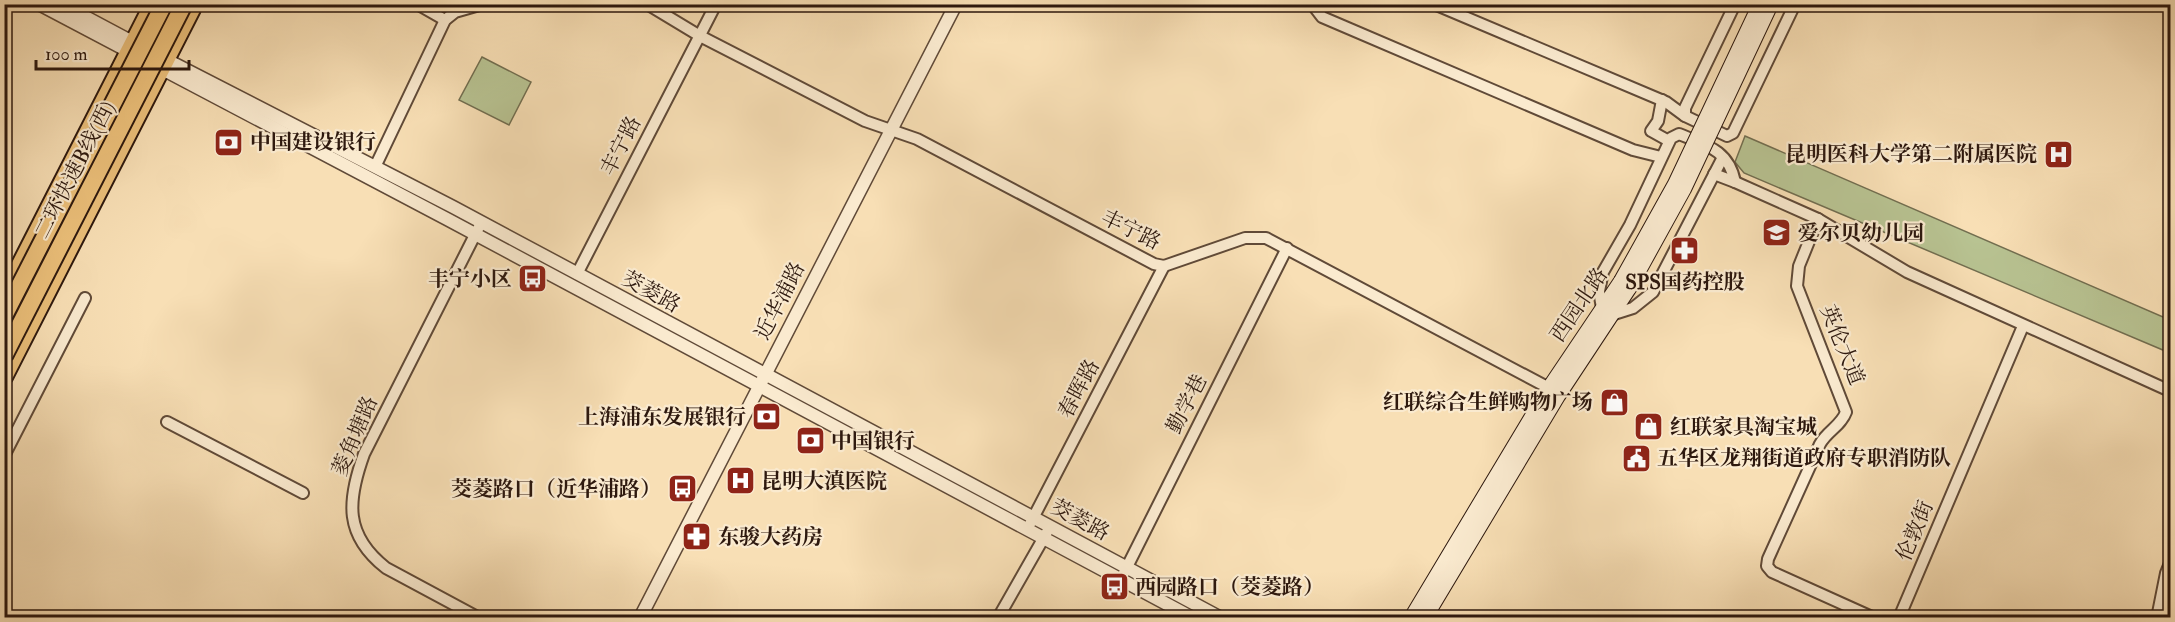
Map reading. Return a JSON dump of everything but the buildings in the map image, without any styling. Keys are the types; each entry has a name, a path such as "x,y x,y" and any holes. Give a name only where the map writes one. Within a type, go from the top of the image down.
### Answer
{"main road":[{"path":"4,296 135,50 154,4"},
{"path":"4,316 164,4"},
{"name":"西园北路","path":"1625,284 1760,4"},
{"name":"西园北路","path":"1411,618 1549,388 1625,284 1684,189 1771,4"},
{"path":"4,377 190,6"},
{"name":"二环快速B线(西)","path":"4,356 190,6"},
{"path":"4,348 130,92 135,50"},
{"path":"4,324 130,92 160,63"},
{"name":"西园北路","path":"1425,618 1606,312"}],"street":[{"name":"茭菱路","path":"39,4 135,50 761,380 1034,518 1047,533"},
{"name":"茭菱路","path":"61,4 135,50"},
{"path":"135,50 143,4"},
{"path":"417,4 445,20"},
{"path":"375,167 445,20 455,12 483,4"},
{"name":"丰宁路","path":"647,4 700,36 865,121 917,139 1114,244 1164,266 1245,238 1266,238 1549,388"},
{"path":"700,36 717,4"},
{"name":"近华浦路","path":"640,618 956,4"},
{"path":"1312,4 1322,17 1623,146 1661,157"},
{"path":"1434,4 1662,100 1685,116 1728,136 1733,133 1795,4"},
{"path":"1685,116 1684,108 1735,4"},
{"name":"丰宁路","path":"577,274 700,36"},
{"name":"茭菱路","path":"160,63 375,167 478,229 577,274 1027,530 1047,533 1124,573 1221,618"},
{"path":"1662,100 1658,121 1651,131 1669,141"},
{"path":"1722,159 1653,292 1633,308 1606,312 1599,291 1604,272 1674,135 1679,134 1719,151 1722,159 1728,163 1735,182"},
{"path":"1714,174 1818,219 1907,272 2170,391"},
{"name":"英伦大道","path":"1818,219 1798,266 1797,286 1846,412 1843,419 1825,435 1820,444 1768,559 1767,566 1772,572 1874,618"},
{"name":"菱角塘路","path":"478,229 364,454 350,503 360,540 376,560 404,578 478,618"},
{"name":"勤学巷","path":"1124,573 1287,248"},
{"name":"春晖路","path":"1027,530 1164,266"},
{"path":"4,456 85,298"},
{"name":"伦敦街","path":"1899,618 2023,326"},
{"path":"167,422 303,493"},
{"path":"998,618 1047,533"},
{"path":"2157,618 2170,564"},
{"name":"茭菱路","path":"1124,573 1193,618"}],"green space":[{"path":"482,57 531,82 509,125 459,100"},
{"path":"1745,136 2170,320 2170,353 1744,173 1735,162"}],"place":[{"name":"中国建设银行","path":"229,142"},
{"name":"昆明医科大学第二附属医院","path":"2058,154"},
{"name":"爱尔贝幼儿园","path":"1777,233"},
{"name":"SPS国药控股","path":"1685,251"},
{"name":"丰宁小区","path":"533,279"},
{"name":"红联综合生鲜购物广场","path":"1614,402"},
{"name":"上海浦东发展银行","path":"767,417"},
{"name":"红联家具淘宝城","path":"1649,427"},
{"name":"中国银行","path":"810,441"},
{"name":"五华区龙翔街道政府专职消防队","path":"1636,458"},
{"name":"昆明大滇医院","path":"740,481"},
{"name":"茭菱路口（近华浦路）","path":"682,489"},
{"name":"东骏大药房","path":"697,537"},
{"name":"西园路口（茭菱路）","path":"1114,587"}]}
